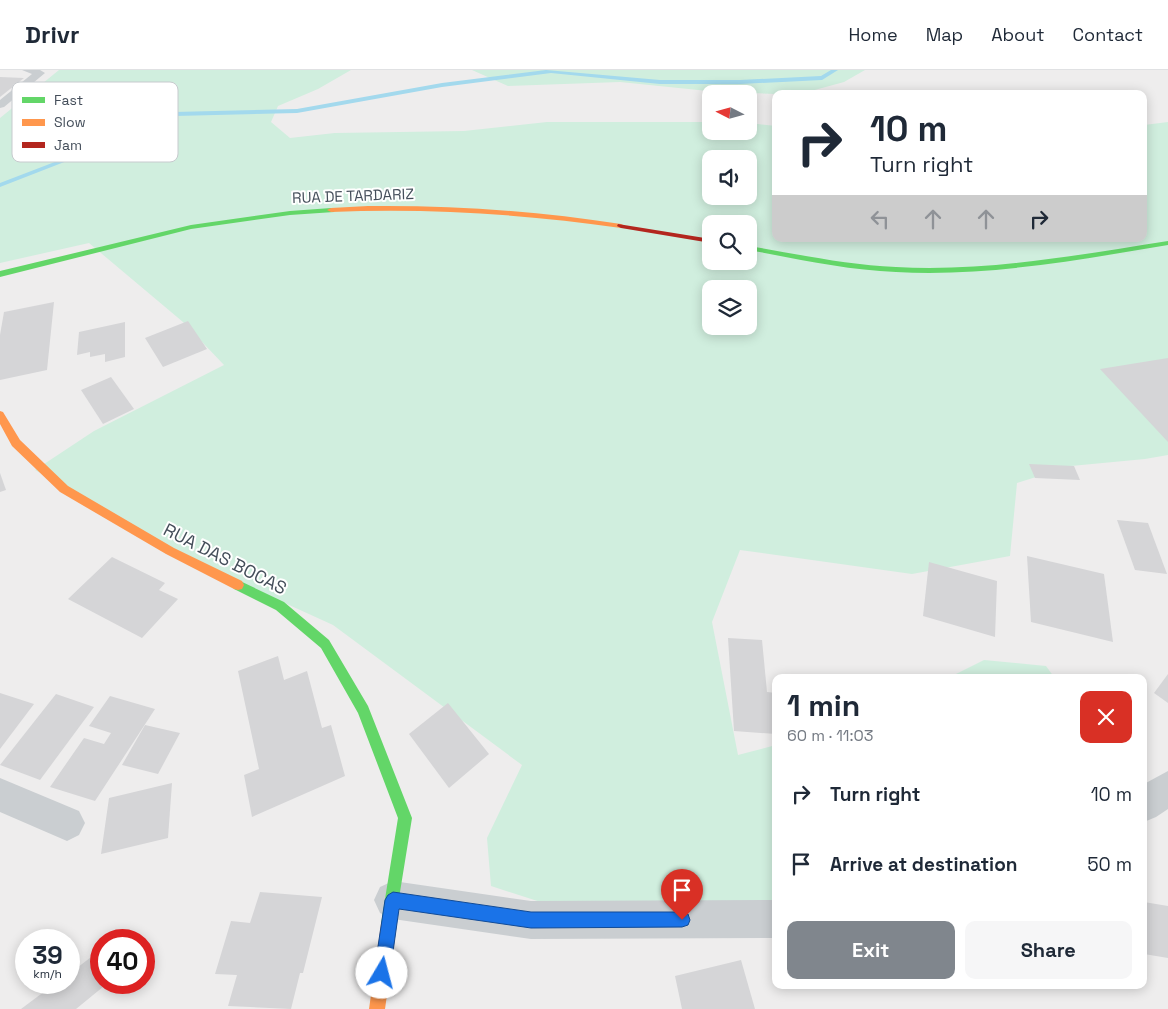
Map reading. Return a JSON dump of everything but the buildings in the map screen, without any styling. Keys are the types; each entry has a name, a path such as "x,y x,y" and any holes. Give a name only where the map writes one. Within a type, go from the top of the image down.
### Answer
{"main road":[{"name":"RUA DE TARDARIZ","path":"0,274 191,227 290,213 383,207 461,208 558,216 702,240"},
{"path":"757,249 858,265 913,271 983,270 1168,243"},
{"name":"RUA DAS BOCAS","path":"0,415 16,443 64,489 170,551 280,606 325,644 363,710 405,818 377,1009"}],"street":[{"path":"1147,802 1168,788"},
{"path":"0,796 67,823"},
{"path":"393,900 531,920 772,919"}],"lane":[{"path":"27,70 40,73 29,82"},
{"path":"0,105 12,95"}],"green space":[{"path":"59,70 351,70 318,89 278,106 271,122 290,138 335,133 464,131 547,122 702,122 702,140 758,140 758,124 772,126 772,242 1147,242 1147,125 1168,122 1168,455 1071,466 1017,483 1010,556 912,574 740,550 712,622 738,755 772,746 772,901 694,908 556,907 491,886 487,838 522,765 333,625 212,570 35,470 94,431 224,365 183,322 89,243 0,263 0,118 12,108 12,162 178,162 178,82 44,82"},
{"path":"472,70 865,70 844,82 815,90 772,90 772,94 758,93 758,85 702,85 702,90 620,82 508,86"},
{"path":"984,660 1046,666 1052,674 956,674"}],"waterway":[{"path":"178,114 297,111 442,85 551,71 660,82 740,82 822,78 835,70"},
{"path":"0,185 60,162"}],"traffic: fast":[{"path":"0,274 191,227 290,213 331,210"},
{"path":"757,249 859,267 930,271 1032,264 1168,243"},
{"path":"238,585 280,606 325,644 363,710 405,818 389,924"}],"traffic: slow":[{"path":"331,210 441,208 549,216 621,226"},
{"path":"0,415 16,443 64,489 170,551 238,585"},
{"path":"377,1009 389,924"}],"traffic: jam":[{"path":"621,226 702,240"}],"route":[{"path":"382,973 393,900 531,920 682,920"}]}
